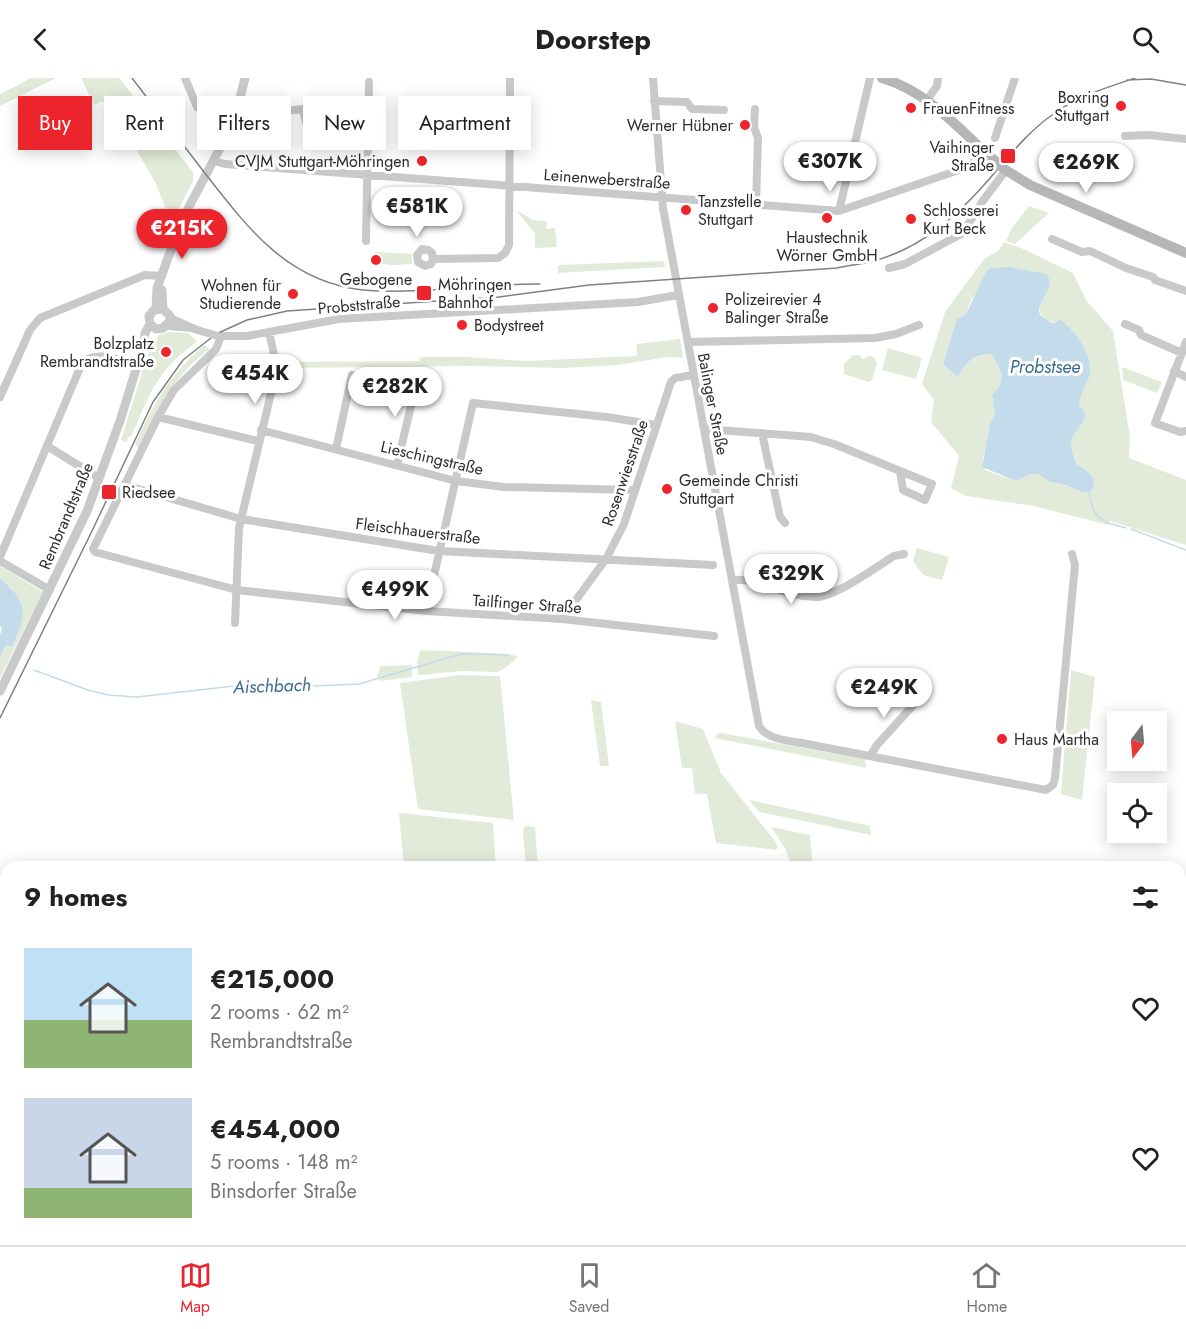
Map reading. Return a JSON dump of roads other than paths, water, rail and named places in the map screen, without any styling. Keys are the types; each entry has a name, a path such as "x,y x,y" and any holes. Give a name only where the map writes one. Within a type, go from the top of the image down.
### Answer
{"main road":[{"path":"884,78 907,87 927,100 1017,178 1186,253"}],"street":[{"path":"185,78 197,107"},
{"name":"Rembrandtstraße","path":"240,96 245,78"},
{"path":"433,259 498,258 505,253 509,245 510,78"},
{"name":"Balinger Straße","path":"653,78 661,197 759,726 762,732 772,737 870,756"},
{"path":"839,211 870,78"},
{"path":"927,100 937,86 938,78"},
{"path":"995,138 1015,78"},
{"path":"366,241 369,82"},
{"path":"654,101 687,102 692,109 724,110"},
{"path":"755,109 754,128 758,138 756,204"},
{"path":"1125,136 1149,135 1186,140"},
{"name":"Rembrandtstraße","path":"0,691 84,519 143,347 153,326 149,316 160,309 157,288 183,218 219,150"},
{"name":"Leinenweberstraße","path":"214,160 225,164 368,176 839,211 965,168 990,156"},
{"path":"889,268 905,264 963,233 1005,169"},
{"path":"1052,239 1082,252 1090,250 1118,264 1153,277 1155,280 1186,291"},
{"path":"0,397 30,330 40,318 145,275 161,279"},
{"name":"Probststraße","path":"168,322 220,336 247,336 339,319 638,302 678,295"},
{"path":"153,326 168,322 167,311 160,309"},
{"path":"1125,324 1139,330 1141,335 1182,353"},
{"path":"687,342 875,338 896,334 919,325"},
{"path":"235,623 241,519 277,368 269,332"},
{"path":"125,485 158,417 174,390 216,349 220,336"},
{"path":"1186,342 1155,423 1180,432 1186,431"},
{"path":"50,590 0,559 82,363 91,357 100,356 137,365"},
{"path":"1174,371 1186,377"},
{"path":"336,449 352,375"},
{"name":"Rosenwiesstraße","path":"562,619 606,559 624,524 671,382 682,376 693,375"},
{"path":"397,465 418,376"},
{"path":"426,611 473,403 608,417 656,425"},
{"path":"158,417 258,441"},
{"path":"705,429 806,436 823,441 900,471 932,484 925,500 903,490 900,471"},
{"name":"Lieschingstraße","path":"261,430 456,481 504,487 635,490"},
{"path":"762,433 780,517 785,523"},
{"path":"46,446 99,478"},
{"name":"Fleischhauerstraße","path":"125,485 241,519 439,551 713,565"},
{"name":"Tailfinger Straße","path":"125,485 93,549 98,553 237,590 426,611 562,619 714,636"},
{"path":"732,580 746,579 817,598 834,592 894,556 904,554"},
{"path":"919,692 917,701 877,745 870,756 1046,790 1050,788 1055,778 1075,565 1072,554"}],"water":[{"name":"Probstsee","path":"1009,267 1046,274 1049,287 1039,307 1039,313 1054,323 1060,319 1072,330 1089,361 1089,377 1079,404 1086,415 1072,437 1071,447 1077,465 1087,471 1093,479 1094,487 1089,492 1050,482 1038,474 1030,474 1016,481 982,467 990,424 995,414 992,395 1000,384 1000,370 992,354 981,355 971,360 958,377 943,364 957,319 966,314 986,272 991,268"},
{"path":"0,578 10,587 21,603 22,618 12,647 6,645 0,657 2,628 0,626"}],"waterway":[{"path":"1089,492 1093,508 1099,518 1126,528"},
{"path":"1131,529 1186,550"},
{"name":"Aischbach","path":"34,670 88,690 108,695 137,697 243,685 359,684 461,654 509,655"}],"tram line":[{"path":"132,78 236,213 271,249 312,276 336,285 385,291 540,284"},
{"path":"0,718 153,402 183,360 216,334 247,320 287,311 499,297 589,285 837,268 867,263 911,246 954,216 1027,136 1062,108 1103,89 1135,78"},
{"path":"1127,80 1151,79 1186,85"}],"place":[{"name":"Boxring Stuttgart","path":"1121,106"},
{"name":"FrauenFitness","path":"911,108"},
{"name":"Werner Hübner","path":"745,125"},
{"name":"Vaihinger Straße","path":"1008,156"},
{"name":"CVJM Stuttgart-Möhringen","path":"422,161"},
{"name":"Tanzstelle Stuttgart","path":"686,210"},
{"name":"Haustechnik Wörner GmbH","path":"827,218"},
{"name":"Schlosserei Kurt Beck","path":"911,219"},
{"name":"Gebogene","path":"376,260"},
{"name":"Möhringen Bahnhof","path":"424,293"},
{"name":"Wohnen für Studierende","path":"293,294"},
{"name":"Polizeirevier 4 Balinger Straße","path":"713,308"},
{"name":"Bodystreet","path":"462,325"},
{"name":"Bolzplatz Rembrandtstraße","path":"166,352"},
{"name":"Gemeinde Christi Stuttgart","path":"667,489"},
{"name":"Riedsee","path":"109,492"},
{"name":"Haus Martha","path":"1002,739"}]}
